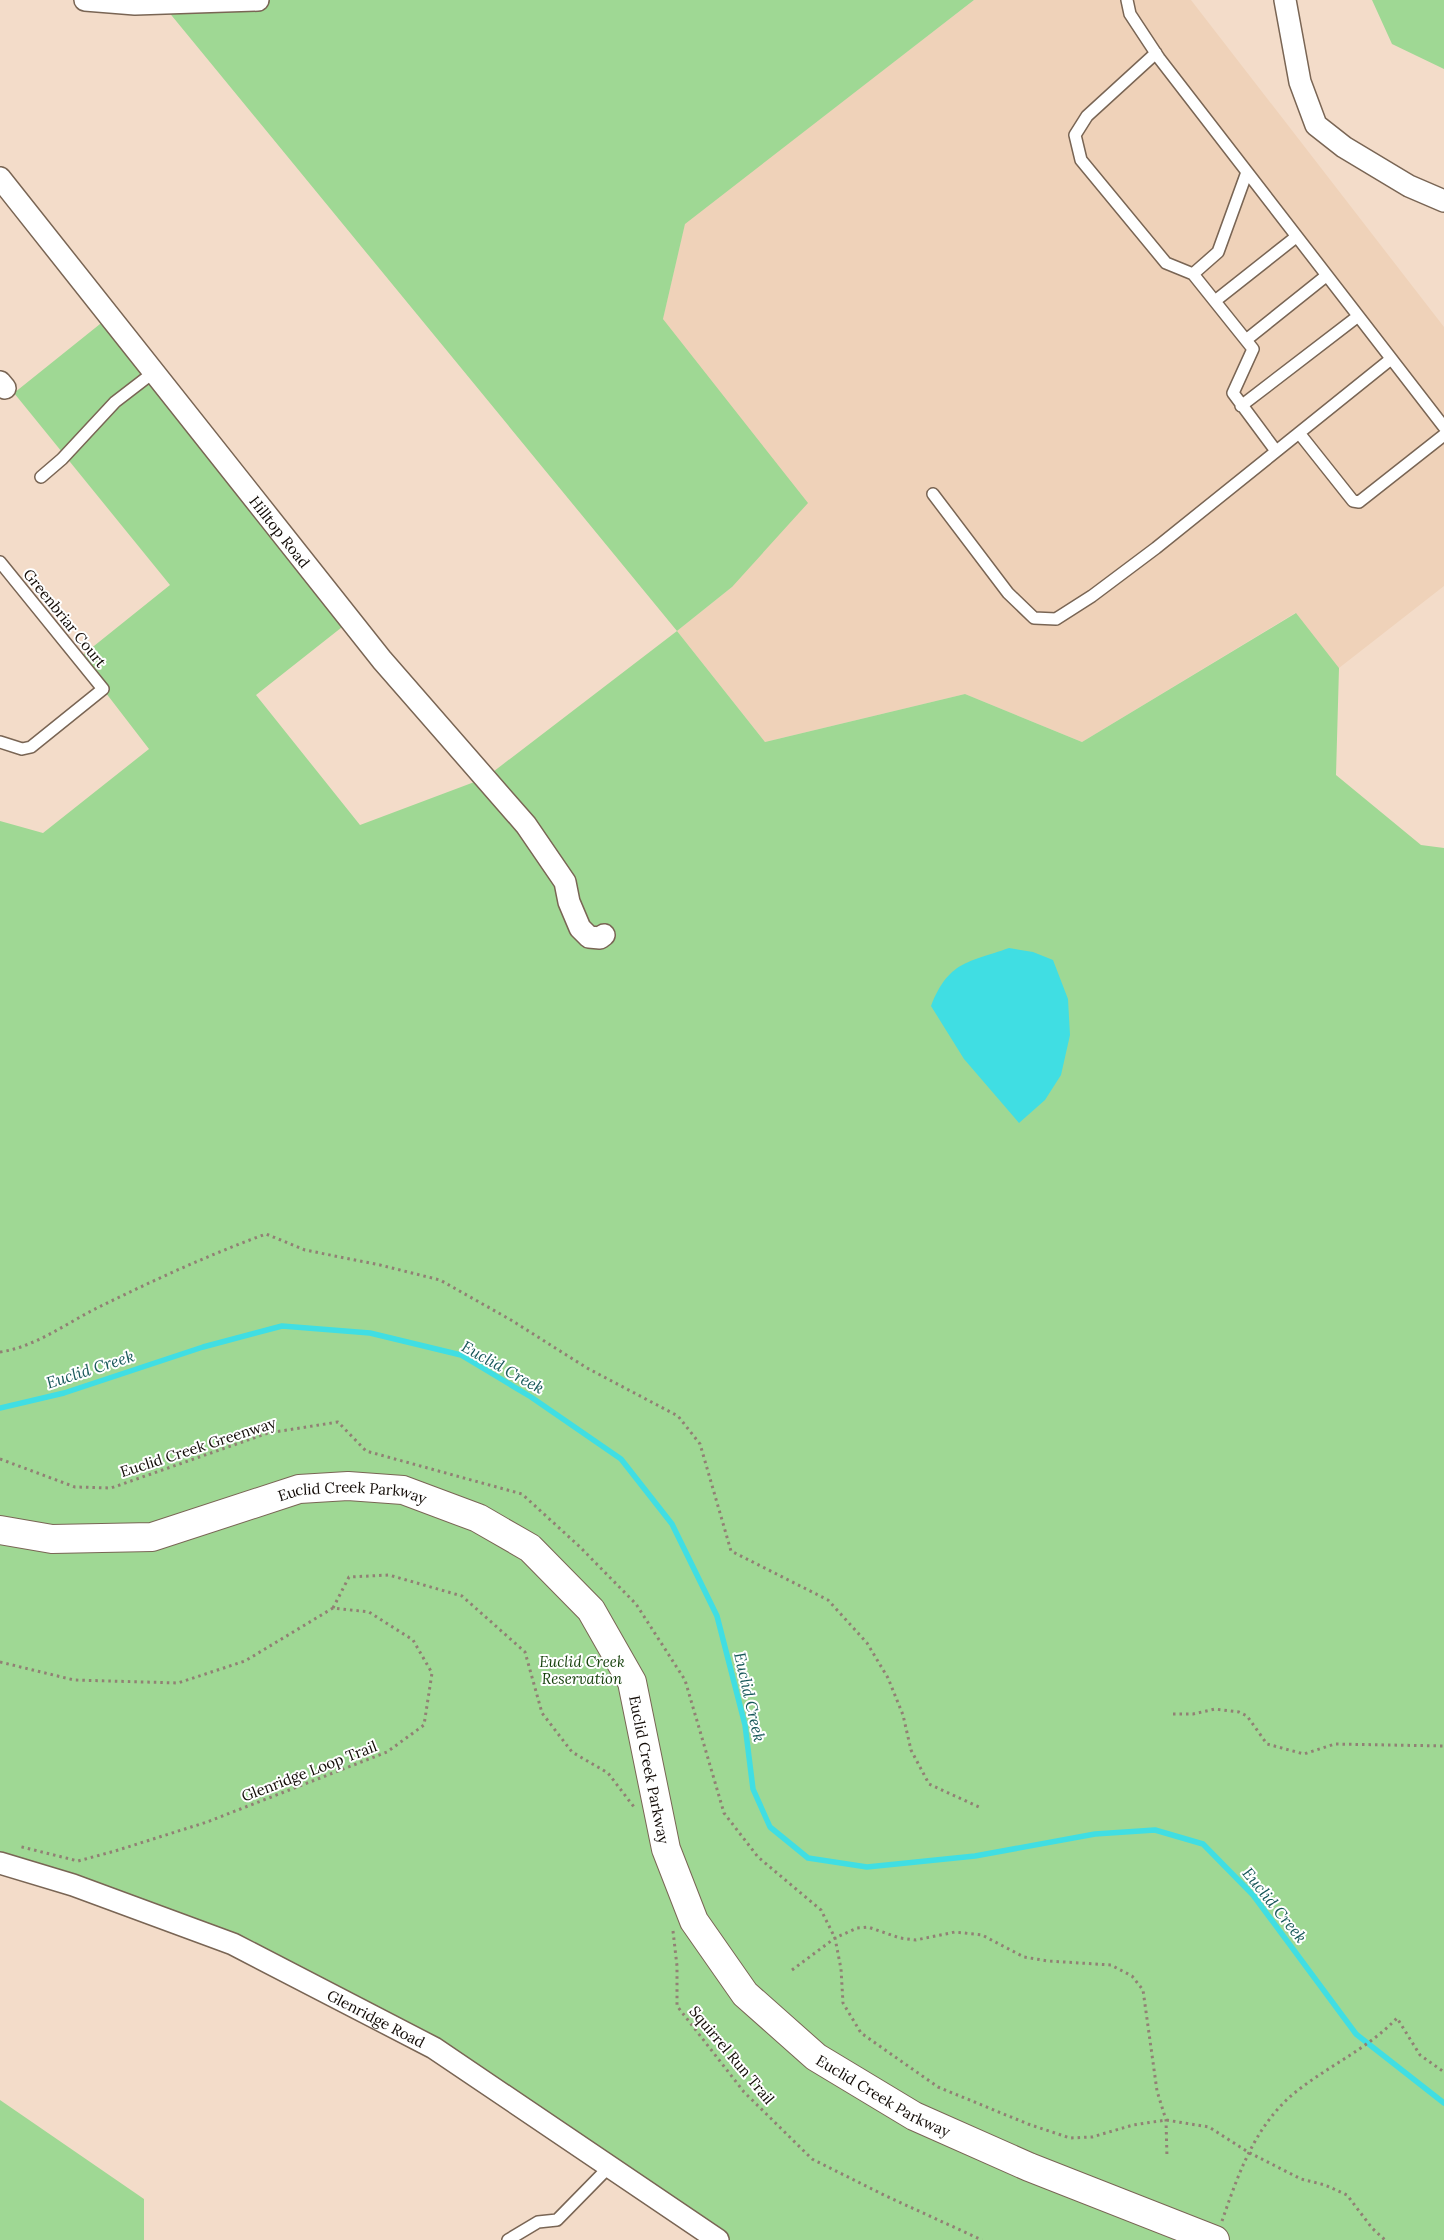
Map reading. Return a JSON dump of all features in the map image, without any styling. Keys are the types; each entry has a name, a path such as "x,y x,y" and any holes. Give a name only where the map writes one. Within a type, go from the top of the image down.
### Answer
{"street":[{"path":"85,0 134,4 258,0"},
{"path":"1285,0 1300,82 1316,125 1344,147 1409,186 1444,201"},
{"name":"Hilltop Road","path":"0,178 382,660 526,825 565,882 569,902 580,928 589,937 600,938 604,935"},
{"name":"Euclid Creek Parkway","path":"0,1530 52,1539 152,1537 299,1489 348,1486 403,1490 478,1518 530,1548 591,1610 632,1682 666,1849 694,1921 745,1994 816,2057 914,2116 1028,2167 1218,2231"},
{"name":"Glenridge Road","path":"4,1853 73,1885 233,1944 434,2048 718,2240"}],"lane":[{"path":"1128,0 1130,14 1156,53 1357,317 1444,427"},
{"path":"1156,53 1087,116 1075,135 1081,160 1166,263 1193,274 1246,340 1253,352 1233,393 1276,451"},
{"path":"1193,274 1218,252 1247,172"},
{"path":"1215,301 1296,237"},
{"path":"1246,340 1326,276"},
{"path":"1241,406 1357,317"},
{"path":"934,494 1008,593 1034,618 1056,619 1092,596 1156,548 1391,359"},
{"path":"41,476 62,459 115,402 154,372"},
{"path":"1299,433 1352,501 1359,502 1444,435"},
{"name":"Greenbriar Court","path":"0,562 104,689 31,747 22,749 0,742"},
{"path":"508,2240 538,2222 557,2220 609,2167"}],"path":[{"path":"0,1352 20,1349 96,1308 220,1250 266,1234 305,1250 380,1265 440,1280 511,1320 587,1368 678,1416 700,1444 731,1551 828,1600 868,1643 888,1678 904,1715 911,1750 928,1784 981,1808"},
{"name":"Euclid Creek Greenway","path":"0,1459 75,1487 111,1488 268,1433 338,1422 366,1451 522,1494 580,1547 636,1604 685,1680 724,1813 758,1857 821,1910 835,1938 841,1969 843,2003 861,2033 938,2087 1028,2124 1070,2138 1092,2137 1133,2124 1166,2120 1209,2127 1248,2152 1301,2178 1325,2185 1347,2195 1372,2228 1385,2240"},
{"path":"0,1662 74,1680 178,1683 246,1662 333,1608 350,1577 389,1575 462,1596 524,1652 542,1712 572,1752 608,1773 637,1811"},
{"name":"Glenridge Loop Trail","path":"4,1853 78,1861 207,1822 387,1752 424,1726 432,1673 413,1640 369,1612 333,1608"},
{"path":"1173,1714 1193,1714 1215,1709 1239,1712 1247,1716 1267,1744 1304,1754 1335,1744 1444,1746"},
{"name":"Squirrel Run Trail","path":"672,1922 677,1966 677,2006 744,2092 812,2159 886,2196 982,2240"},
{"path":"792,1970 835,1938 857,1928 868,1927 900,1938 916,1940 955,1932 982,1934 1024,1957 1048,1961 1110,1965 1132,1976 1143,1990 1157,2091 1166,2120 1167,2158"},
{"path":"1218,2231 1248,2152 1267,2122 1292,2096 1398,2018 1420,2055 1444,2072"}],"shaded area":[{"path":"974,0 1191,0 1444,327 1444,586 1339,668 1295,613 1082,742 965,694 765,742 677,631 732,587 663,318 685,223"}],"green space":[{"path":"85,0 974,0 685,224 663,319 808,503 732,587 677,631 163,5"},
{"path":"1372,0 1444,0 1444,69 1392,44"},
{"name":"Euclid Creek Reservation","path":"110,316 351,620 256,695 360,825 485,778 677,631 765,742 965,694 1082,742 1296,613 1339,668 1336,775 1421,845 1444,848 1444,2240 718,2240 466,2069 233,1944 0,1863 0,821 43,833 149,749 79,658 170,585 14,393"},
{"path":"0,2100 144,2199 144,2240 0,2240"}],"water":[{"path":"1009,948 1033,952 1053,960 1068,999 1070,1035 1061,1075 1045,1100 1019,1123 964,1059 931,1006 945,980 961,966"}],"waterway":[{"name":"Euclid Creek","path":"0,1408 64,1393 203,1347 282,1326 370,1333 461,1355 531,1397 621,1459 672,1524 717,1616 745,1725 753,1789 770,1827 808,1858 867,1867 975,1856 1095,1834 1155,1830 1203,1844 1253,1895 1356,2034 1444,2103"}]}
